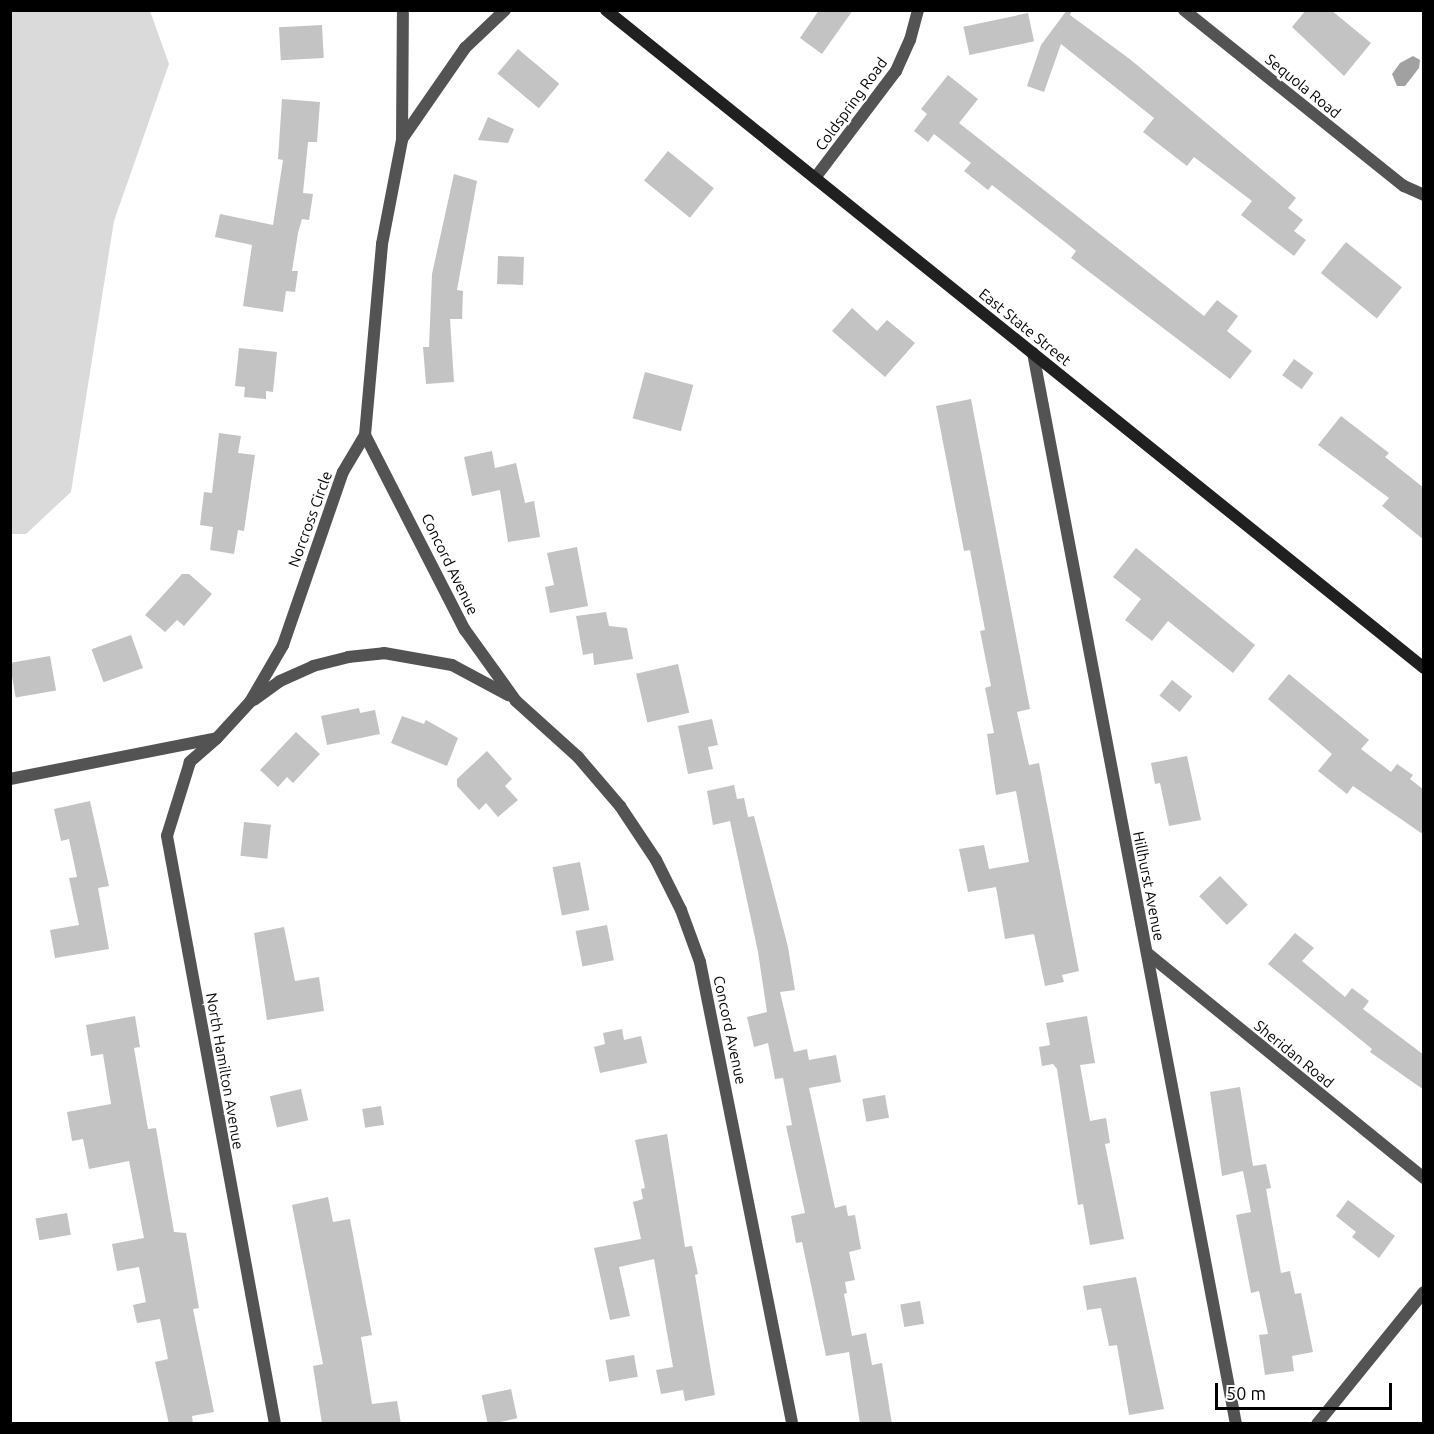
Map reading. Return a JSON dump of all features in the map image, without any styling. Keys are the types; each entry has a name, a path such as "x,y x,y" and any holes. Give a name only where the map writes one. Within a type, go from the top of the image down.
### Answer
{"street":[{"name":"Norcross Circle","path":"217,738 250,702 286,640 301,586 325,531 343,472 365,435 382,244 402,140 403,10"},
{"path":"402,140 465,48 505,10"},
{"name":"East State Street","path":"606,10 1424,668"},
{"name":"Coldspring Road","path":"815,178 896,71 910,40 918,10"},
{"name":"Sequola Road","path":"1186,11 1404,186 1424,195"},
{"name":"Hillhurst Avenue","path":"1034,353 1236,1424"},
{"name":"Concord Avenue","path":"365,435 465,630 516,701"},
{"name":"Concord Avenue","path":"250,702 280,681 313,666 348,657 384,653 452,665 485,679 516,701 578,756 620,806 656,860 689,931 700,962 792,1424"},
{"path":"10,779 217,738"},
{"name":"North Hamilton Avenue","path":"217,738 190,762 167,836 275,1424"},
{"name":"Sheridan Road","path":"1147,953 1424,1178"},
{"path":"1317,1424 1424,1292"}],"shaded area":[{"path":"11,10 150,11 169,64 114,221 71,492 26,534 10,534"},
{"path":"1413,56 1420,60 1419,68 1405,86 1397,86 1392,74 1400,63"}],"building":[{"path":"819,10 853,10 822,54 800,38"},
{"path":"1067,10 1072,10 1070,15 1131,60 1296,198 1288,208 1303,220 1294,231 1306,240 1294,256 1241,215 1252,201 1194,157 1187,166 1143,132 1154,118 1061,44 1044,92 1027,86 1041,45"},
{"path":"1306,10 1331,10 1371,43 1344,76 1292,27"},
{"path":"1028,13 1034,41 969,55 963,27"},
{"path":"322,25 324,58 281,60 279,27"},
{"path":"518,49 559,84 539,108 497,74"},
{"path":"948,75 978,99 959,123 1204,316 1217,300 1238,316 1227,331 1252,351 1230,379 1071,258 1076,251 1065,242 992,185 988,190 964,171 971,163 934,134 928,142 914,131 927,114 921,109"},
{"path":"282,99 320,102 317,142 308,142 303,193 313,194 309,220 302,219 298,233 292,271 298,271 295,292 286,291 283,312 243,306 252,245 215,237 220,214 273,225 283,160 278,159"},
{"path":"488,117 514,129 508,143 478,140"},
{"path":"668,151 714,188 690,218 644,181"},
{"path":"454,174 477,181 457,290 463,291 462,319 450,319 454,382 426,384 423,347 429,347 432,274"},
{"path":"1346,242 1402,287 1377,318 1321,273"},
{"path":"498,256 524,257 523,285 497,284"},
{"path":"852,308 877,331 887,320 915,343 885,377 832,331"},
{"path":"239,348 277,352 273,392 266,391 266,399 244,397 245,387 235,386"},
{"path":"1294,359 1313,373 1302,389 1282,375"},
{"path":"645,372 693,385 681,431 633,418"},
{"path":"971,399 1030,709 1017,712 1029,765 1039,763 1079,971 1062,975 1064,982 1045,986 1034,934 1005,939 996,887 968,892 959,849 984,845 989,869 1029,862 1016,791 996,795 987,734 994,733 985,688 991,686 980,631 985,630 970,550 964,551 936,406"},
{"path":"1341,416 1389,453 1385,457 1424,488 1424,540 1382,506 1389,498 1318,445"},
{"path":"219,433 241,436 238,453 255,455 244,531 238,530 234,554 210,550 213,527 200,525 204,492 212,493"},
{"path":"492,451 495,468 516,463 525,503 534,501 540,537 508,542 500,490 472,496 464,457"},
{"path":"577,547 588,606 550,613 545,587 554,585 547,553"},
{"path":"1136,548 1255,645 1233,673 1168,621 1152,641 1125,620 1141,599 1113,577"},
{"path":"182,574 189,574 212,594 184,626 177,620 165,632 145,615"},
{"path":"606,612 609,626 627,628 633,659 594,665 593,653 583,655 576,616"},
{"path":"131,635 143,668 104,682 92,649"},
{"path":"50,656 56,690 16,698 10,663"},
{"path":"678,664 689,713 647,722 636,674"},
{"path":"1289,674 1369,740 1361,749 1391,772 1397,764 1413,775 1410,779 1424,790 1424,835 1353,786 1347,794 1318,771 1332,754 1268,699"},
{"path":"1172,680 1192,696 1180,712 1159,696"},
{"path":"359,708 360,713 375,710 380,734 327,745 321,716"},
{"path":"402,716 424,724 426,720 458,738 447,766 391,743"},
{"path":"712,719 718,745 708,747 713,769 688,774 678,726"},
{"path":"296,732 320,754 293,783 287,777 278,787 260,770"},
{"path":"487,751 512,779 505,786 518,800 498,817 486,803 479,810 457,786 457,779"},
{"path":"1187,756 1201,820 1169,826 1160,783 1155,784 1151,763"},
{"path":"734,785 737,799 744,798 748,817 754,816 788,947 795,990 780,992 794,1052 807,1049 809,1060 836,1055 841,1082 809,1088 835,1208 846,1205 848,1216 855,1215 861,1249 849,1252 855,1280 845,1282 847,1293 844,1294 852,1336 866,1333 872,1365 882,1363 892,1424 860,1424 849,1352 826,1356 802,1242 796,1243 791,1216 805,1213 786,1126 792,1125 783,1078 775,1079 768,1043 754,1047 747,1017 767,1012 758,952 730,821 713,825 707,791"},
{"path":"90,801 109,886 98,888 109,949 55,958 50,930 79,925 69,878 77,877 69,839 61,841 54,809"},
{"path":"244,822 271,825 267,859 240,856"},
{"path":"580,862 589,910 562,915 553,867"},
{"path":"1220,876 1248,905 1227,925 1199,896"},
{"path":"607,925 614,960 582,966 576,931"},
{"path":"284,927 295,981 319,977 324,1011 267,1020 254,933"},
{"path":"1295,933 1314,948 1302,961 1345,997 1352,988 1369,1001 1363,1009 1424,1055 1424,1090 1370,1052 1372,1049 1268,964"},
{"path":"135,1016 140,1047 134,1048 148,1129 156,1128 174,1232 186,1233 199,1308 193,1309 214,1412 192,1416 193,1424 169,1424 155,1362 168,1359 160,1319 137,1323 133,1305 146,1302 139,1267 117,1271 112,1244 144,1238 129,1161 89,1169 83,1139 72,1141 67,1112 111,1104 103,1054 91,1056 86,1025"},
{"path":"1087,1016 1095,1063 1080,1065 1090,1121 1106,1118 1110,1143 1105,1144 1124,1239 1090,1245 1083,1204 1078,1205 1057,1069 1053,1064 1042,1066 1039,1047 1050,1045 1046,1023"},
{"path":"622,1029 624,1040 641,1036 647,1063 600,1073 594,1047 605,1044 603,1033"},
{"path":"1240,1087 1253,1166 1266,1164 1271,1188 1266,1189 1281,1273 1290,1271 1295,1294 1301,1293 1313,1352 1292,1356 1294,1371 1265,1375 1259,1335 1268,1334 1259,1291 1251,1293 1236,1215 1251,1212 1243,1171 1222,1176 1210,1092"},
{"path":"301,1089 308,1120 277,1127 270,1096"},
{"path":"885,1095 889,1118 866,1122 862,1099"},
{"path":"381,1106 384,1125 365,1128 362,1109"},
{"path":"667,1134 685,1247 692,1246 698,1274 695,1275 715,1395 685,1401 683,1390 661,1394 656,1370 673,1367 654,1259 619,1267 630,1316 610,1320 594,1248 641,1239 633,1202 643,1199 641,1189 645,1188 635,1140"},
{"path":"328,1197 333,1222 350,1219 372,1335 361,1337 372,1404 397,1401 401,1424 322,1424 313,1366 323,1364 292,1205"},
{"path":"1348,1200 1395,1236 1379,1258 1352,1237 1356,1232 1336,1216"},
{"path":"67,1213 71,1235 39,1240 35,1219"},
{"path":"1136,1277 1164,1409 1129,1415 1117,1345 1109,1346 1101,1308 1087,1310 1083,1286"},
{"path":"920,1301 924,1324 904,1327 900,1304"},
{"path":"634,1355 638,1377 609,1382 605,1360"},
{"path":"511,1389 517,1418 488,1424 482,1395"}]}
